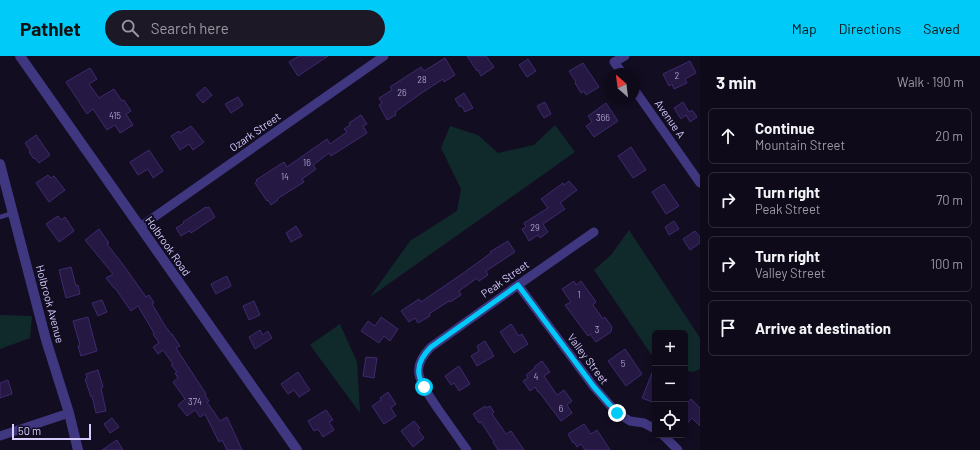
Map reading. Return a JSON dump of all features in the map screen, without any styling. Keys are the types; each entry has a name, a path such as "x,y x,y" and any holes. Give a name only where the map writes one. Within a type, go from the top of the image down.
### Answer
{"street":[{"name":"Holbrook Road","path":"20,56 297,450"},
{"name":"Ozark Street","path":"140,227 384,56"},
{"path":"618,68 614,62 626,56"},
{"name":"Avenue A","path":"640,98 700,183"},
{"name":"Holbrook Avenue","path":"0,164 46,340 69,413 78,450"},
{"name":"Peak Street","path":"467,450 430,397 418,375 420,364 425,353 431,347 594,232"},
{"name":"Valley Street","path":"518,285 594,387 617,413 630,421 652,427"},
{"path":"0,436 69,413"},
{"path":"666,438 678,450"}],"lane":[{"path":"0,217 13,213"}],"green space":[{"path":"555,125 575,152 370,297 410,241 457,211 461,189 441,148 450,126 478,135 498,153 534,145"},
{"path":"629,230 700,338 700,369 693,372 688,371 688,330 652,330 652,356 594,270 611,255"},
{"path":"0,315 32,316 30,338 0,349"},
{"path":"340,324 357,362 360,413 310,345"}],"building":[{"path":"299,56 328,56 298,76 289,62"},
{"path":"467,56 486,56 494,67 481,76"},
{"path":"445,58 455,75 444,82 443,79 423,92 395,112 396,115 387,120 379,105 382,103 379,98 392,90 390,87 421,67 424,71"},
{"path":"528,59 536,71 527,77 519,65"},
{"path":"690,61 696,73 685,79 687,83 674,89 672,84 669,86 663,74"},
{"path":"583,63 599,87 586,95 584,91 581,93 569,71"},
{"path":"90,68 97,79 89,84 99,98 114,89 131,111 126,114 133,125 120,133 115,125 107,130 93,109 87,114 66,82"},
{"path":"205,87 212,95 203,103 196,95"},
{"path":"464,93 473,108 465,112 462,106 460,107 455,99"},
{"path":"238,97 243,105 231,113 225,104"},
{"path":"545,102 551,114 544,118 537,106"},
{"path":"683,102 689,112 692,110 697,117 690,122 686,115 681,119 674,108"},
{"path":"607,104 618,121 594,137 586,126 592,122 588,116"},
{"path":"361,115 367,124 363,126 367,133 331,156 329,153 313,165 316,169 302,179 304,182 277,199 278,200 271,205 268,200 267,201 255,183 257,181 256,180 284,162 287,167 327,139 330,144 347,132 344,129 350,125 349,123"},
{"path":"191,126 204,142 193,150 189,144 180,150 171,136 179,131 180,133"},
{"path":"36,135 50,155 39,163 29,152 30,151 25,143"},
{"path":"631,147 646,170 633,178 618,156"},
{"path":"149,150 163,171 153,178 148,169 138,175 130,162"},
{"path":"48,175 51,178 54,176 65,190 49,202 36,183"},
{"path":"569,181 577,190 560,203 565,209 543,224 548,232 540,238 538,235 529,241 522,229 526,227 524,223 548,208 541,199 563,183 564,185"},
{"path":"664,184 679,206 666,214 652,192"},
{"path":"206,207 209,207 215,217 191,233 189,231 181,236 176,228"},
{"path":"58,216 61,220 65,217 74,231 59,242 46,224"},
{"path":"674,221 679,229 669,235 665,227"},
{"path":"296,226 302,236 291,242 286,233"},
{"path":"99,229 109,243 107,244 146,297 149,295 154,303 152,304 165,326 180,346 176,348 206,394 205,395 209,401 207,402 220,421 227,417 242,450 227,450 222,440 219,442 205,414 200,417 195,410 187,416 178,405 185,399 173,382 178,378 175,373 177,372 171,365 173,364 163,350 158,354 153,347 159,343 138,306 131,311 106,278 113,274 85,240"},
{"path":"695,231 700,237 700,243 690,250 683,239"},
{"path":"508,241 515,252 486,271 488,275 479,281 477,278 459,291 461,295 429,314 430,316 418,323 415,318 409,322 401,311 419,299 421,302 491,253 490,252"},
{"path":"71,267 76,286 78,285 80,294 66,298 59,270"},
{"path":"227,276 231,286 216,294 211,284"},
{"path":"574,281 576,285 581,281 596,302 593,305 603,319 605,317 612,327 611,332 596,342 590,334 588,336 565,305 571,302 562,289"},
{"path":"102,300 107,312 98,316 92,303"},
{"path":"254,301 260,315 249,320 243,306"},
{"path":"88,317 97,351 81,356 78,346 80,345 73,321"},
{"path":"381,317 398,329 390,341 384,336 379,343 361,331 368,321 375,326"},
{"path":"511,324 519,336 522,334 528,344 514,353 500,332"},
{"path":"260,330 263,335 268,331 272,338 255,349 249,337"},
{"path":"485,341 494,356 477,366 471,356 479,351 477,346"},
{"path":"625,349 642,374 626,386 608,361"},
{"path":"366,357 377,358 374,378 363,376"},
{"path":"542,361 550,372 544,376 557,395 564,390 572,401 567,405 572,413 561,421 535,387 530,391 523,381 528,378 526,375"},
{"path":"459,366 470,384 459,391 454,383 451,385 445,376"},
{"path":"98,370 103,387 101,388 106,411 96,413 92,396 91,397 85,379 87,379 86,374"},
{"path":"298,372 310,390 299,397 294,390 288,394 281,384"},
{"path":"652,373 652,402 642,398"},
{"path":"8,380 12,394 0,398 0,383"},
{"path":"388,392 396,404 391,408 396,416 384,424 372,406 381,400 380,398"},
{"path":"691,399 700,408 700,426 692,418 688,423 688,402"},
{"path":"485,406 486,408 490,406 494,412 492,414 506,434 511,431 524,450 498,450 481,422 479,423 473,414"},
{"path":"326,410 333,420 329,422 334,430 323,437 318,429 314,431 308,421"},
{"path":"112,418 119,427 110,433 104,424"},
{"path":"414,421 420,428 418,430 424,438 413,447 401,431"},
{"path":"584,424 591,434 597,430 610,450 585,450 581,444 577,447 574,442 573,443 568,434"},
{"path":"117,440 123,450 102,450"}],"route":[{"path":"424,387 418,375 420,364 425,353 431,347 518,285 594,387 617,413"}]}
